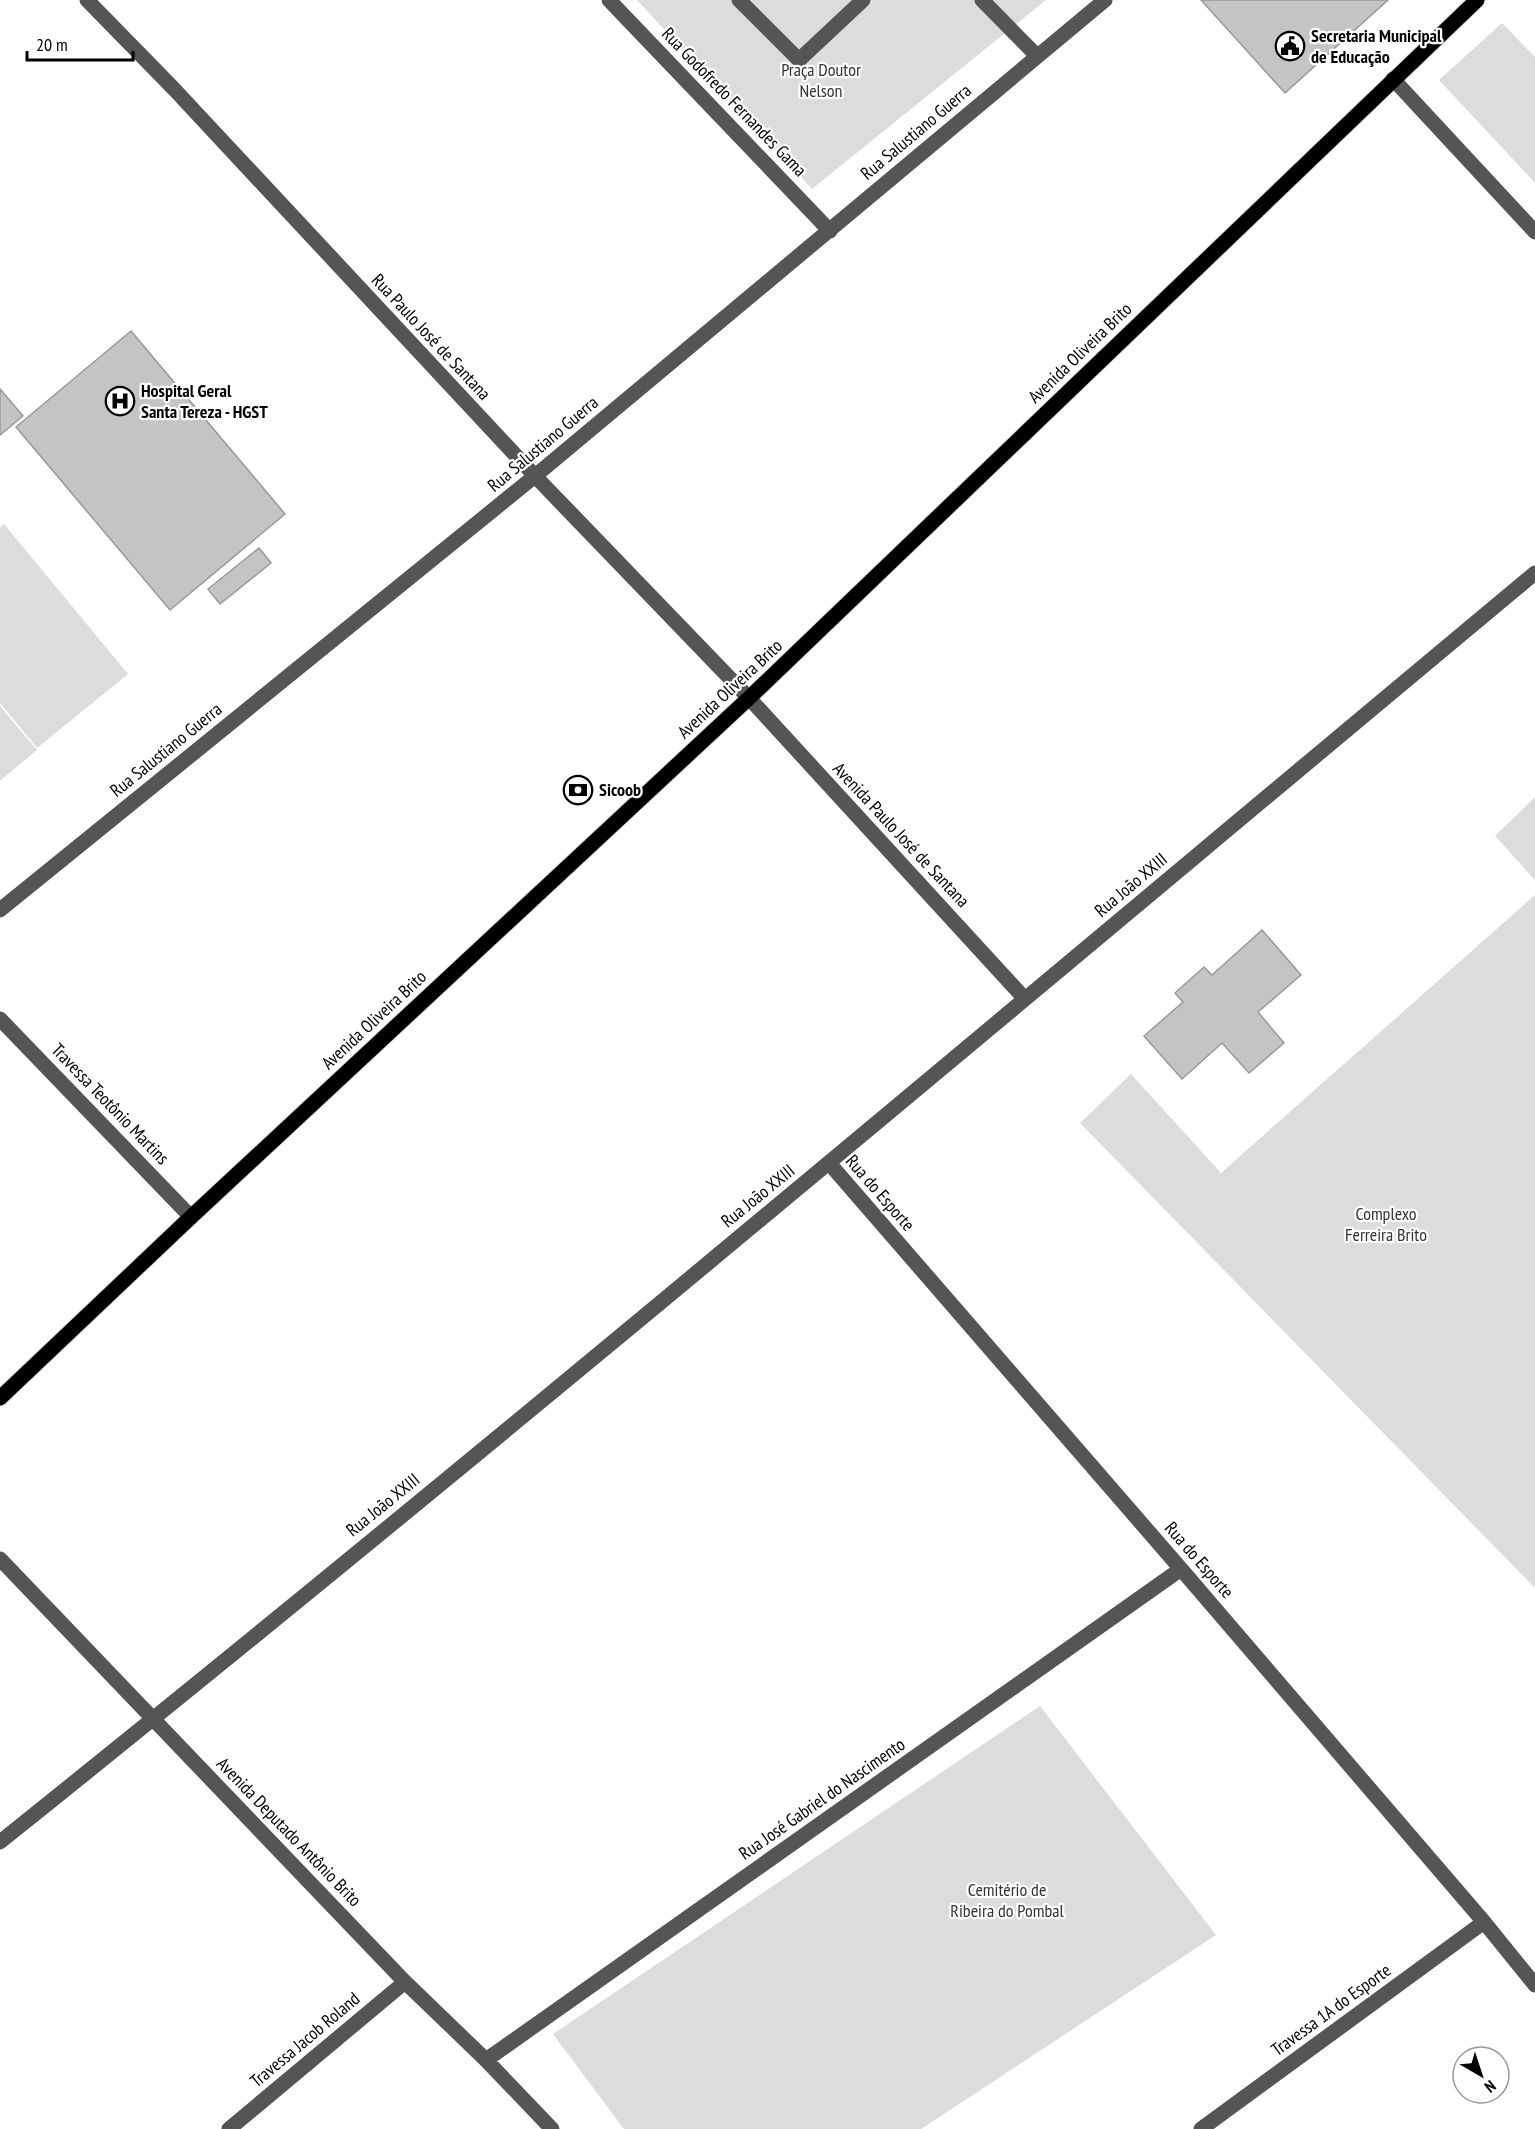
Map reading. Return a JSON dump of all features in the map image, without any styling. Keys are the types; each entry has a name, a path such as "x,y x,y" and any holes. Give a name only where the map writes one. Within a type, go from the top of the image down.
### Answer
{"main road":[{"name":"Avenida Oliveira Brito","path":"0,1398 191,1217 749,699 1477,0"}],"street":[{"name":"Rua Paulo José de Santana","path":"87,0 182,98 535,476 749,699"},
{"name":"Rua Godofredo Fernandes Gama","path":"609,0 830,231"},
{"path":"740,0 799,60 863,0"},
{"path":"982,0 1036,56"},
{"name":"Rua Salustiano Guerra","path":"0,910 535,476 1036,56 1106,0"},
{"path":"1393,79 1535,232"},
{"name":"Rua João XXIII","path":"0,1842 154,1719 829,1163 1535,573"},
{"name":"Avenida Paulo José de Santana","path":"749,699 1025,999"},
{"name":"Travessa Teotônio Martins","path":"0,1019 191,1217"},
{"name":"Rua do Esporte","path":"829,1163 1484,1922 1535,1986"},
{"name":"Avenida Deputado Antônio Brito","path":"0,1559 405,1982 486,2060 552,2129"},
{"name":"Rua José Gabriel do Nascimento","path":"486,2060 1181,1569"},
{"name":"Travessa 1A do Esporte","path":"1201,2129 1484,1922"},
{"name":"Travessa Jacob Roland","path":"229,2129 405,1982"}],"green space":[{"name":"Praça Doutor Nelson","path":"637,0 1046,0 812,189"},
{"path":"1502,23 1535,57 1535,183 1439,80"},
{"path":"4,524 128,674 37,748 0,703 0,528"},
{"path":"0,706 37,750 0,781"},
{"path":"1535,797 1535,880 1495,836"},
{"name":"Complexo Ferreira Brito","path":"1535,895 1535,1588 1080,1123 1131,1074 1221,1173"},
{"name":"Cemitério de Ribeira do Pombal","path":"1040,1706 1216,1935 921,2129 624,2129 553,2034"}],"building":[{"name":"Secretaria Municipal de Educação","path":"1201,0 1388,0 1285,93"},
{"path":"131,331 285,514 170,610 16,427"},
{"path":"0,389 23,416 0,435"},
{"path":"259,548 271,563 220,604 208,589"},
{"path":"1262,930 1301,975 1258,1012 1284,1043 1249,1073 1222,1043 1182,1079 1144,1036 1183,1002 1175,993 1204,967 1212,975"}],"place":[{"name":"Secretaria Municipal de Educação","path":"1290,46"},
{"name":"Hospital Geral Santa Tereza - HGST","path":"120,401"},
{"name":"Sicoob","path":"578,790"}]}
